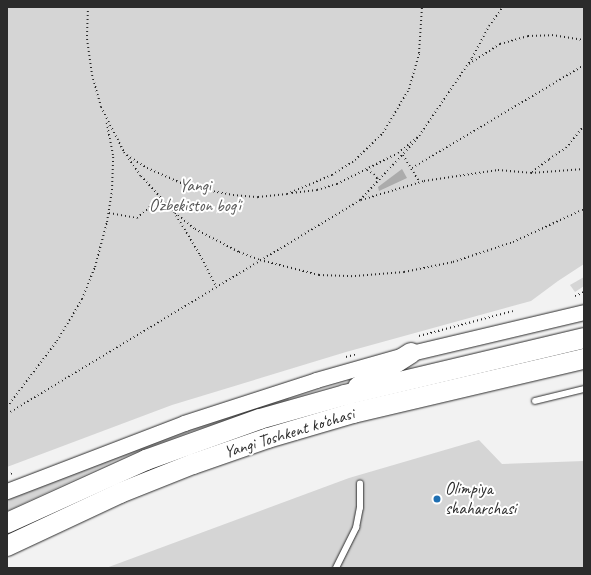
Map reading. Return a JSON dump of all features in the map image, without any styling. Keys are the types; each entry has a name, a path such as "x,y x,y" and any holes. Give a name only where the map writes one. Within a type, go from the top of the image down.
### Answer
{"highway":[{"name":"Yangi Toshkent ko‘chasi","path":"7,523 110,475 184,445 260,419 344,395 584,338"},
{"path":"344,395 411,353"},
{"name":"Yangi Toshkent ko‘chasi","path":"7,546 120,493 193,464 268,438 353,414 584,359"}],"main road":[{"path":"7,490 163,431 257,398 364,365 584,312"}],"lane":[{"path":"535,401 584,389"},
{"path":"336,568 348,547 357,523 360,508 360,484"}],"path":[{"path":"7,407 57,341 82,299 95,267 109,213 112,190 113,154 106,118 92,75 87,40 88,7"},
{"path":"287,194 332,175 355,160 383,133 409,89 415,70 421,30 422,7"},
{"path":"360,200 421,134 467,65 489,26 502,7"},
{"path":"467,65 500,44 528,36 552,36 584,40"},
{"path":"412,168 584,65"},
{"path":"106,118 124,152 160,198 195,229 239,252 260,260 319,275 355,276 404,272 453,262 513,242 584,209"},
{"path":"531,173 566,148 584,126"},
{"path":"124,152 143,166 190,187 212,192 258,197 317,190 337,184 398,153 421,134"},
{"path":"403,155 419,182"},
{"path":"7,414 360,200 419,182 498,170 531,173 584,169"},
{"path":"366,170 374,174 376,184"},
{"path":"109,213 137,218 160,198"},
{"path":"172,210 200,255 216,287"},
{"path":"575,296 584,292"}],"green space":[{"name":"Yangi O'zbekiston bog'i","path":"7,7 584,7 584,264 531,301 346,352 172,405 7,467"},
{"path":"584,277 584,286 575,292 570,285"},
{"path":"288,396 289,400 193,431 121,458 7,511 7,500 155,441"},
{"name":"Olimpiya shaharchasi","path":"479,440 502,464 584,461 584,568 106,568 349,478"}],"shaded area":[{"path":"402,169 407,178 379,191 378,187"}],"place":[{"name":"Olimpiya shaharchasi","path":"437,499"}]}
